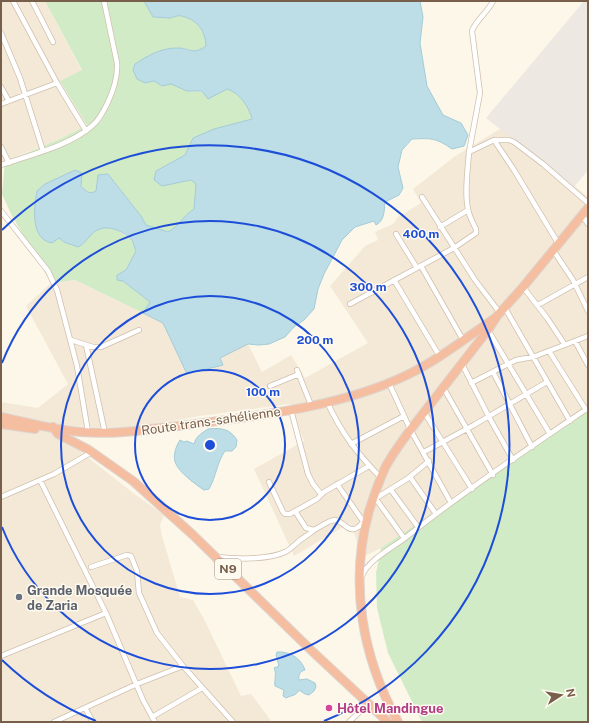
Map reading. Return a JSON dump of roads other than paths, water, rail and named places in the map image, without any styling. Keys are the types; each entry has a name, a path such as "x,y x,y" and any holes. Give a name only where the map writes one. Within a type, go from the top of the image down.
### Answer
{"highway":[{"path":"398,722 379,683 365,638 359,584 360,556 364,523 374,500 381,478 394,453 410,429 501,312 588,208"},
{"name":"Route trans-sahélienne","path":"1,424 54,430 105,433 137,431 291,410 327,402 360,393 406,376 440,357 501,312"},
{"name":"Route trans-sahélienne","path":"1,417 54,430 92,452 133,481 193,535 388,722"}],"street":[{"path":"13,1 57,83 86,131"},
{"path":"32,1 53,42"},
{"path":"1,165 69,141 86,131 94,124 104,111 118,73 104,1"},
{"path":"350,304 454,248 477,232 468,210 467,174 480,91 472,31 493,1"},
{"path":"1,33 20,78 43,151"},
{"path":"1,104 57,83"},
{"path":"1,86 9,101"},
{"path":"470,152 494,140 509,140 514,142 543,164 588,203"},
{"path":"494,140 514,170 556,246 588,311"},
{"path":"1,147 8,163"},
{"path":"422,197 475,280 501,312 533,357 570,421"},
{"path":"440,227 468,210"},
{"path":"1,211 48,271 57,290 79,378 88,432"},
{"path":"582,215 588,224"},
{"path":"396,234 419,267 463,340"},
{"path":"538,305 588,277"},
{"path":"394,280 440,357"},
{"path":"523,286 538,305 565,345"},
{"path":"70,340 97,348 139,330"},
{"path":"488,330 550,434"},
{"path":"471,382 519,359 533,357 588,336"},
{"path":"575,340 588,365"},
{"path":"86,345 105,433"},
{"path":"359,584 364,572 370,564 418,527 587,409 549,351"},
{"path":"462,364 513,460"},
{"path":"270,386 298,372 311,405"},
{"path":"493,372 532,447"},
{"path":"424,452 511,405 547,382"},
{"path":"389,383 410,429 452,504"},
{"path":"443,387 493,475"},
{"path":"327,402 351,444 381,478"},
{"path":"291,410 308,474 313,484 321,494"},
{"path":"424,412 472,489"},
{"path":"351,444 404,416"},
{"path":"1,497 54,474 92,452"},
{"path":"404,538 374,500 410,477 429,461"},
{"path":"269,482 283,512 285,514 290,514 317,499 321,494 337,484 369,466"},
{"path":"410,477 436,514"},
{"path":"40,480 106,613 155,722"},
{"path":"215,557 228,559 255,558 280,554 288,550 314,530 334,520 339,521 350,529 358,527 364,523 337,484"},
{"path":"391,490 418,527"},
{"path":"295,511 306,528 314,530"},
{"path":"91,567 127,555 131,556 137,571 139,593 157,633 183,666 233,722"},
{"path":"1,656 106,613"},
{"path":"54,722 137,684 183,666"},
{"path":"152,717 202,688"},
{"path":"349,722 368,704"},
{"path":"85,708 93,722"}],"water":[{"path":"144,1 420,1 423,17 420,43 427,86 443,115 461,123 468,135 464,146 452,149 438,141 429,139 412,139 402,150 398,167 403,188 399,195 385,202 384,215 379,223 376,225 374,221 355,227 342,240 324,274 318,289 314,309 285,337 269,344 248,344 220,358 223,365 187,374 163,323 143,313 150,302 123,281 117,280 117,275 126,270 136,251 133,242 127,236 114,229 104,228 97,230 78,247 64,242 59,238 52,243 45,240 40,236 35,222 37,191 45,184 75,170 82,173 81,186 89,192 96,191 98,175 108,174 141,216 146,225 168,232 194,209 196,184 191,180 162,186 154,180 156,171 185,155 193,138 214,129 252,119 249,110 240,97 227,89 208,99 202,91 187,91 171,84 162,86 154,81 145,83 137,79 133,70 135,64 149,55 170,48 180,48 194,51 206,46 200,27 193,21 180,16 170,18 153,17"},
{"path":"208,429 228,431 237,440 236,447 232,451 225,451 209,489 204,490 192,482 181,471 175,461 174,455 180,440 194,444 201,433"},
{"path":"277,652 290,654 301,662 305,670 300,674 299,680 307,679 315,683 316,687 314,691 309,695 299,690 295,694 286,698 283,696 284,690 275,686 274,668 279,666 276,655"}],"place":[{"name":"Grande Mosquée de Zaria","path":"19,597"},
{"name":"Hôtel Mandingue","path":"329,708"}]}
